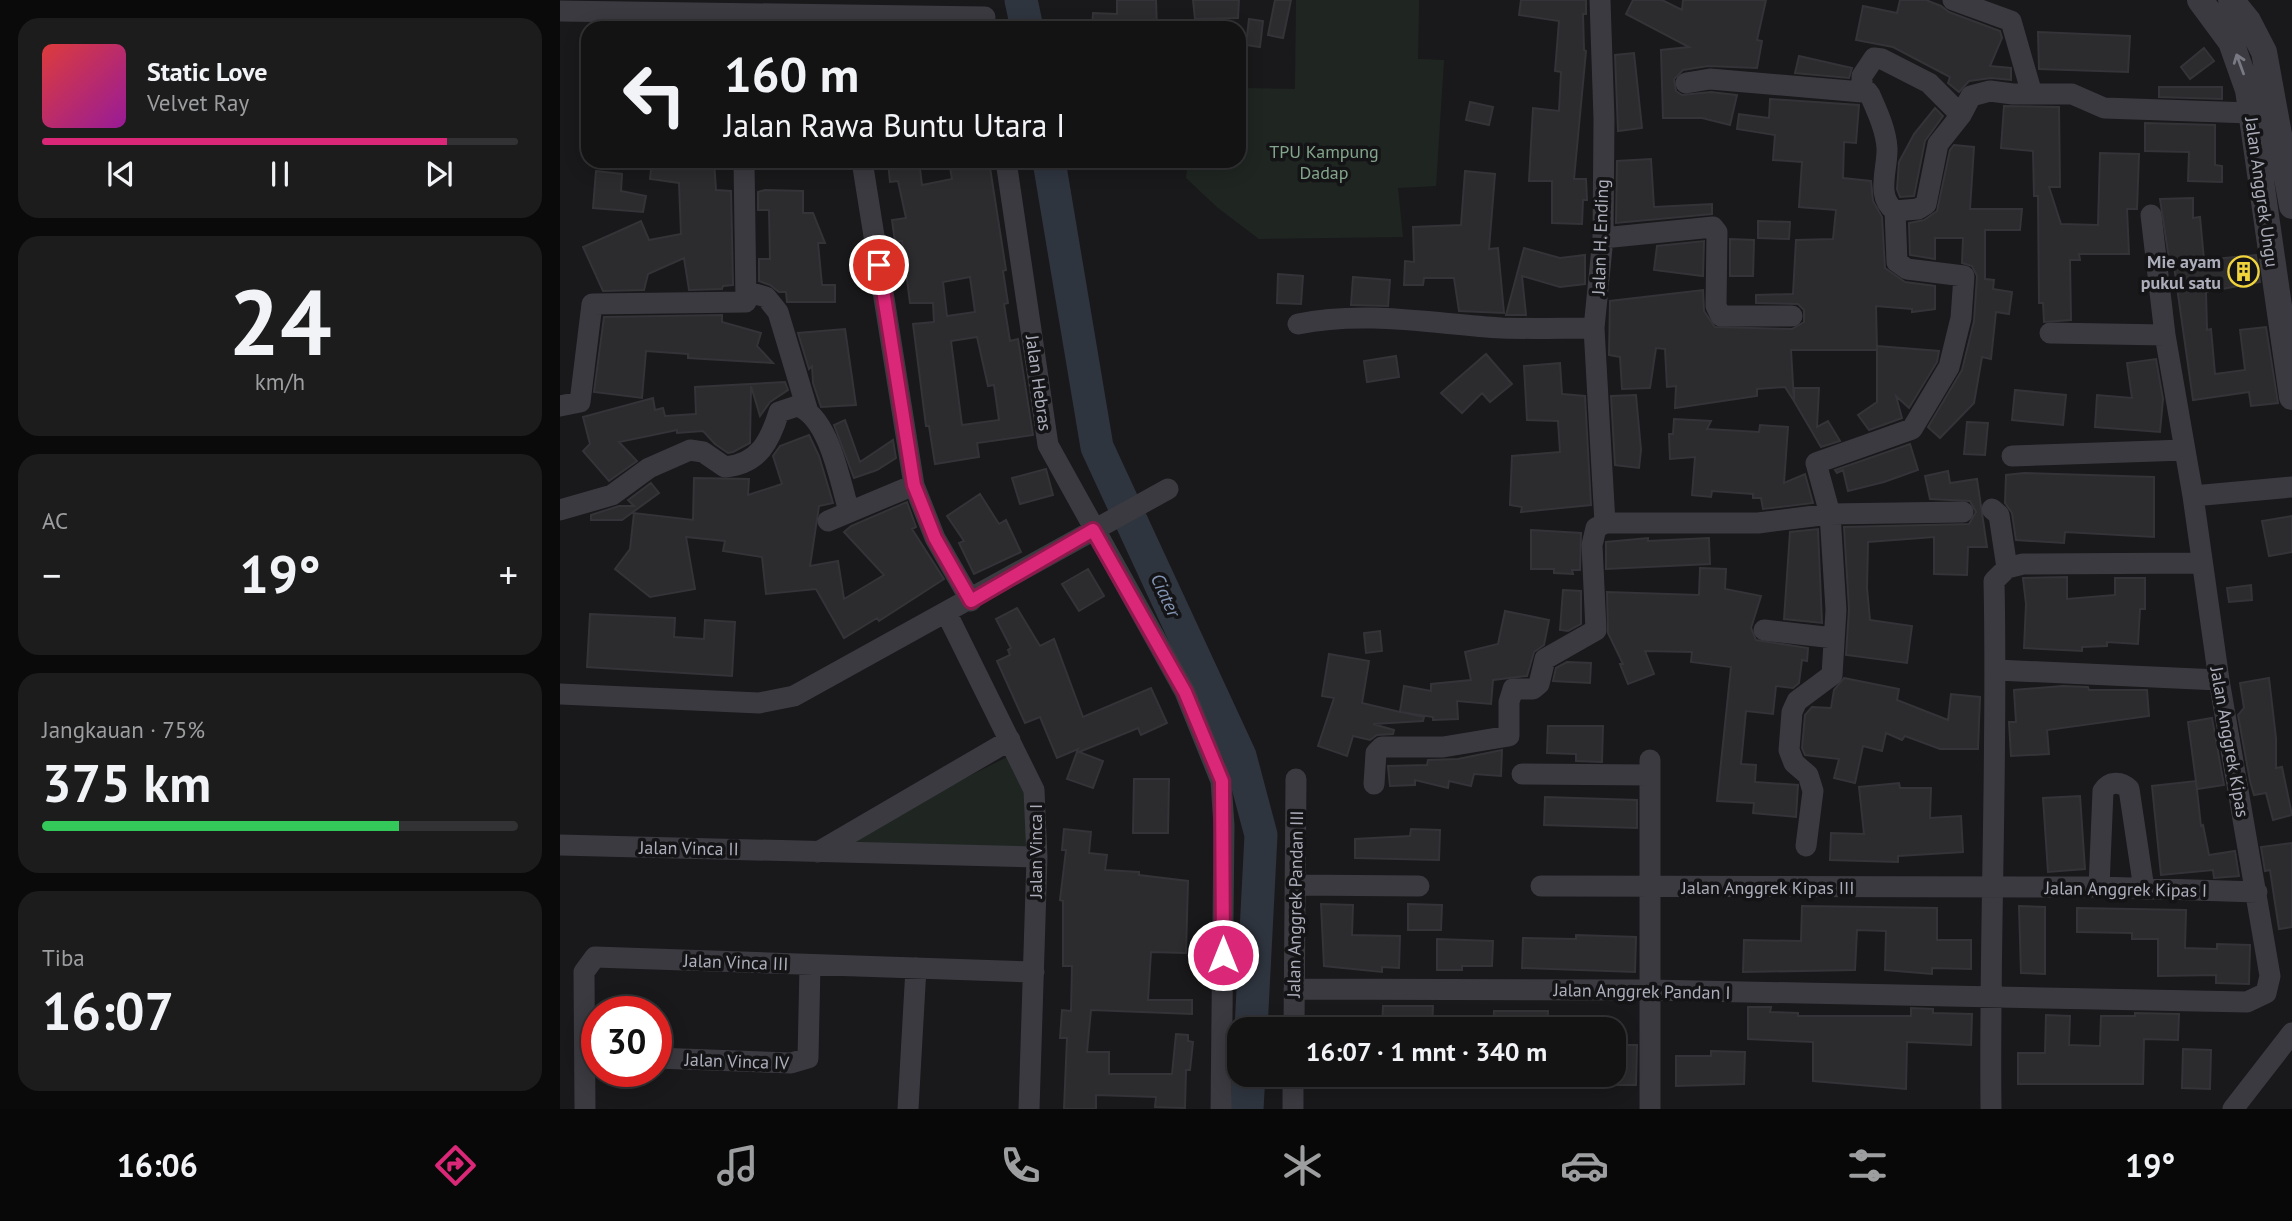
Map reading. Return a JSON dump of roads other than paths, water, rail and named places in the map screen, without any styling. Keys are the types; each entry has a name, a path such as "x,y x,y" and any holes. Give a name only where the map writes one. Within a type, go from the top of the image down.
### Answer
{"street":[{"name":"Jalan H. Ending","path":"1600,0 1604,119 1603,238 1594,328 1605,523"},
{"path":"1953,0 2011,21 2032,94"},
{"name":"Jalan Anggrek Ungu","path":"2203,0 2231,42 2245,77 2292,397"},
{"name":"Jalan Anggrek Ungu","path":"2231,0 2248,21 2264,52 2292,206"},
{"path":"560,11 696,14 907,7 985,15"},
{"path":"1862,92 1862,76 1868,63 1874,58 1882,59 1929,83 1961,115"},
{"path":"1686,83 1710,79 1867,91 1880,119 1888,146 1885,197 1888,207 1895,211 1917,209 1926,204 1938,144 1961,115 1970,96 1980,92 2071,94 2104,108 2251,113"},
{"path":"560,406 580,402 592,304 743,303 748,299 744,168"},
{"path":"863,168 914,485 935,538 971,601"},
{"name":"Jalan Hebras","path":"1007,168 1048,446 1185,692 1222,781 1224,826 1221,1109"},
{"path":"1806,846 1812,791 1808,775 1794,763 1788,750 1792,712 1797,701 1832,675 1834,638 1833,536 1816,463 1912,429 1949,367 1961,318 1964,276 1900,267 1897,262 1895,211"},
{"name":"Jalan Anggrek Kipas","path":"1990,997 2247,1002 2257,999 2270,985 2257,892 2218,680 2193,496 2165,335 2151,215"},
{"path":"1603,238 1713,227 1717,232 1716,306 1721,316 1792,316"},
{"path":"748,292 766,297 778,312 808,412 824,433 849,510"},
{"path":"1298,324 1325,318 1405,318 1503,328 1594,328"},
{"path":"2050,333 2165,335"},
{"path":"560,510 612,495 649,468 691,450 703,452 725,467 753,458 768,444 779,412 797,406 808,412"},
{"path":"2012,456 2185,450"},
{"path":"828,521 914,485"},
{"path":"2193,496 2292,486"},
{"path":"560,694 759,703 794,696 971,601 1168,489"},
{"path":"1992,509 1999,514 2015,566"},
{"path":"1374,784 1376,753 1382,747 1443,747 1509,736 1509,702 1513,690 1533,689 1539,684 1545,659 1596,631 1592,545 1596,528 1605,523 1758,523 1830,514 1963,512"},
{"path":"1991,1109 1990,997 1995,887 1994,581 2015,566 2202,563"},
{"name":"Jalan Vinca I","path":"947,614 1034,790 1037,857 1029,1109"},
{"path":"1765,630 1834,638"},
{"path":"1996,670 2218,680"},
{"path":"818,852 1010,740"},
{"path":"1522,774 1649,767 1650,1109"},
{"name":"Jalan Anggrek Pandan III","path":"1294,1017 1296,779"},
{"path":"2099,887 2103,791 2116,783 2129,789 2144,889"},
{"name":"Jalan Vinca II","path":"560,845 1037,857"},
{"path":"1296,885 1419,886"},
{"name":"Jalan Anggrek Kipas III","path":"1541,886 1995,887"},
{"name":"Jalan Anggrek Kipas I","path":"1995,887 2257,892"},
{"name":"Jalan Vinca III","path":"586,996 584,972 596,957 1034,972"},
{"name":"Jalan Vinca IV","path":"672,1059 800,1063 808,1058 810,965"},
{"path":"908,1109 916,968"},
{"name":"Jalan Anggrek Pandan I","path":"1294,989 1649,990 1990,997"},
{"path":"2233,1109 2292,1033"},
{"name":"Jalan Vinca III","path":"585,1109 588,1087"},
{"path":"1293,1087 1293,1109"}],"waterway":[{"name":"Ciater","path":"1021,0 1026,21"},
{"name":"Ciater","path":"1050,168 1097,447 1240,756 1261,835 1252,1017"},
{"name":"Ciater","path":"1247,1109 1248,1087"}],"place":[{"name":"Mie ayam pukul satu","path":"2244,271"}],"park label":[{"name":"TPU Kampung Dadap","path":"1324,161"}]}
